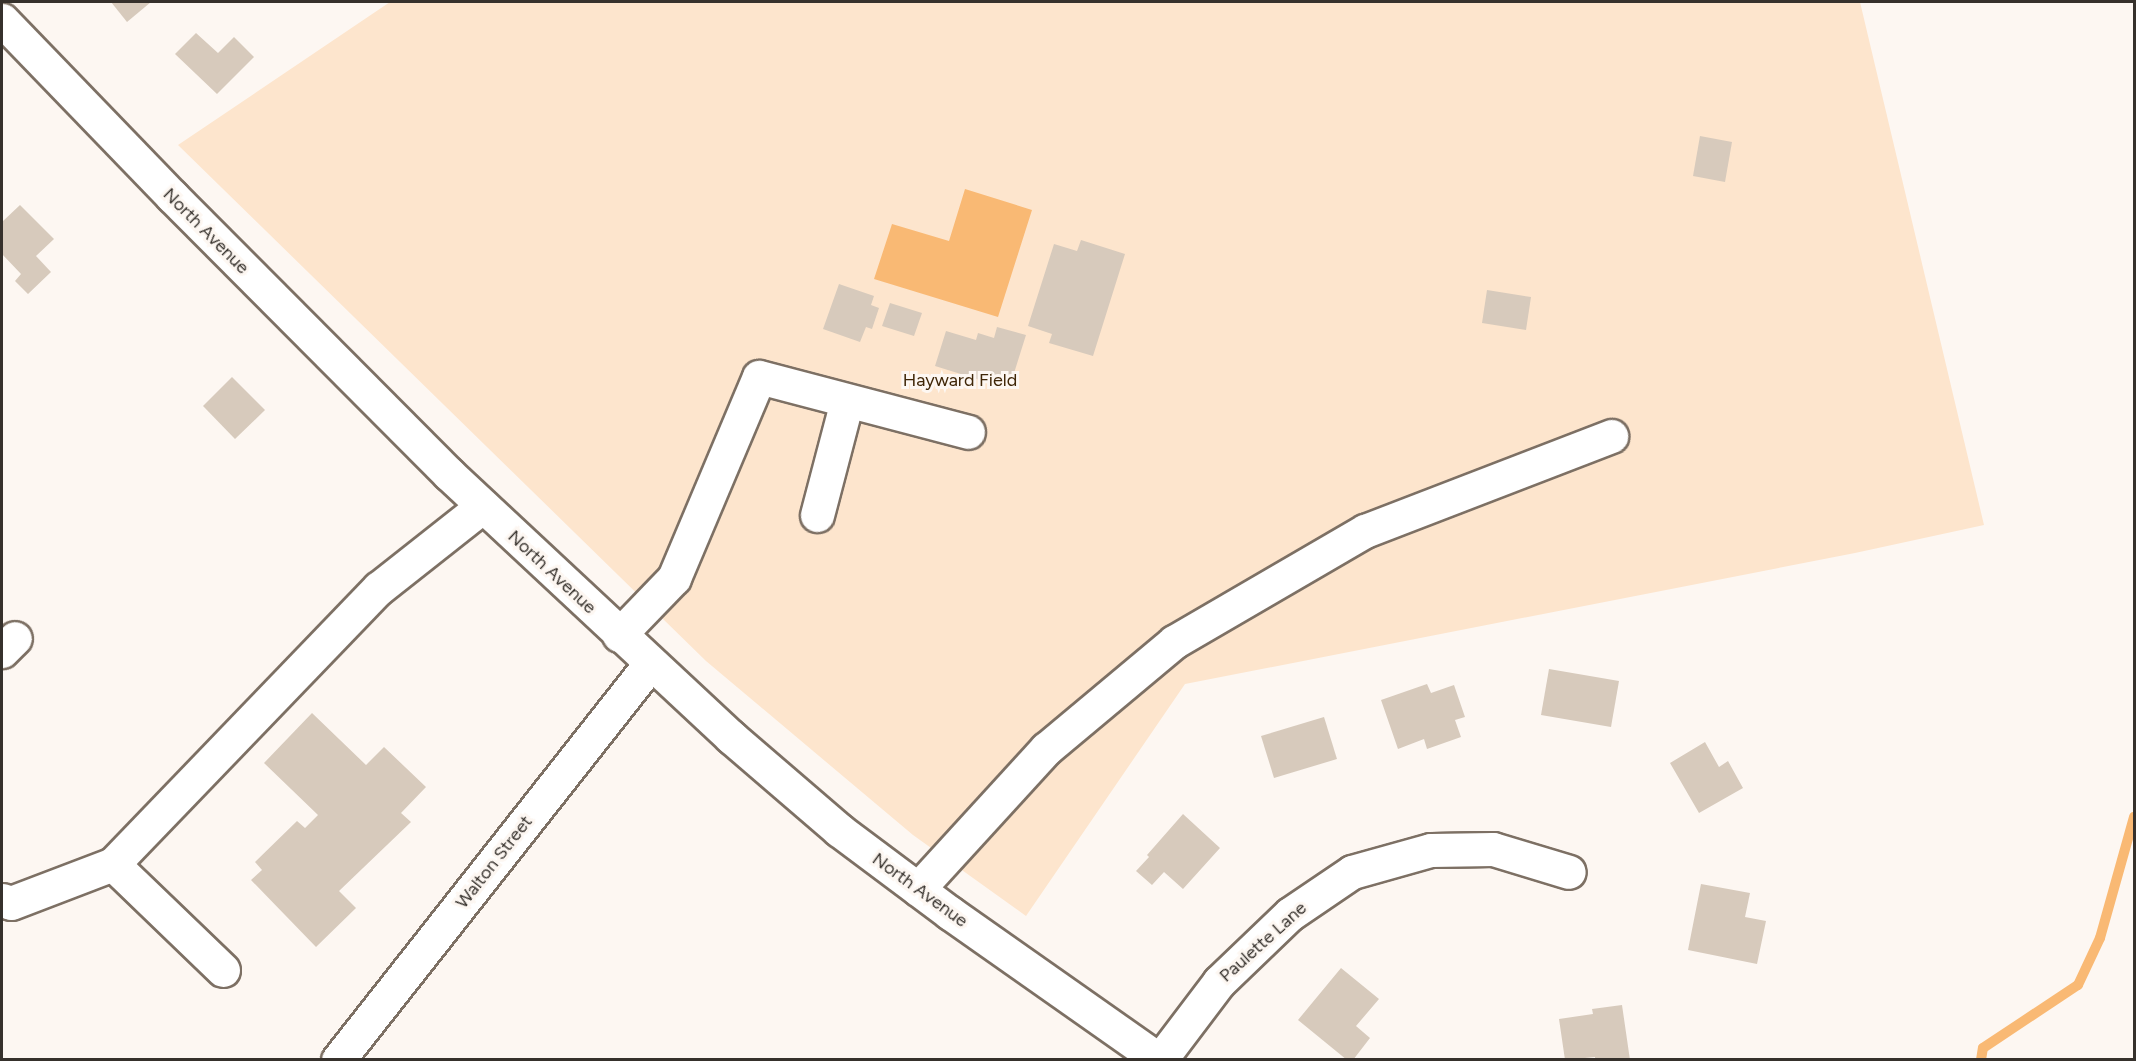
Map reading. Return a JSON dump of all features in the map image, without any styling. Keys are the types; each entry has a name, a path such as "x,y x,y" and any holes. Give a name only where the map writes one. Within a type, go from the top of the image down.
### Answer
{"main road":[{"name":"North Avenue","path":"2,20 180,204 483,506 650,664 839,830 918,889 1159,1059"},
{"path":"619,635 674,579 759,378 968,432"},
{"path":"817,514 848,401"},
{"path":"918,889 1046,749 1174,642 1365,531 1611,435"},
{"path":"2,900 11,903 113,864 379,588 483,506"},
{"name":"Walton Street","path":"338,1059 650,664"},
{"name":"Paulette Lane","path":"1159,1059 1219,982 1290,914 1352,872 1431,850 1493,849 1569,872"},
{"path":"113,864 223,970"}],"green space":[{"name":"Hayward Field","path":"390,2 1860,2 1984,525 1855,553 1185,684 1026,916 913,835 706,661 178,145"}],"shaded area":[{"path":"965,189 1032,210 998,317 874,279 892,224 949,241"}],"building":[{"path":"111,2 151,2 127,22"},
{"path":"196,33 218,53 234,37 254,57 217,94 175,54"},
{"path":"1700,136 1732,142 1725,182 1693,176"},
{"path":"20,205 54,239 36,256 51,272 28,294 15,281 21,274 2,254 2,222"},
{"path":"1081,240 1125,254 1093,356 1049,343 1052,334 1028,326 1054,244 1077,251"},
{"path":"839,284 874,296 871,305 879,308 872,329 866,327 860,342 823,329"},
{"path":"1487,290 1531,297 1526,330 1482,323"},
{"path":"890,303 922,313 914,336 882,326"},
{"path":"997,327 1026,335 1009,389 935,366 946,331 976,340 978,333 994,338"},
{"path":"232,377 265,410 235,439 203,406"},
{"path":"1549,669 1619,681 1611,727 1541,715"},
{"path":"1427,684 1431,693 1454,685 1465,717 1455,720 1461,737 1427,749 1424,739 1398,749 1381,700"},
{"path":"312,713 366,765 384,747 426,787 401,813 411,822 339,891 356,908 316,947 251,880 262,870 255,862 297,821 305,828 318,815 264,763"},
{"path":"1324,717 1337,759 1274,778 1261,736"},
{"path":"1705,742 1719,767 1728,761 1743,788 1699,813 1670,763"},
{"path":"1183,814 1220,848 1183,889 1164,872 1152,885 1136,871"},
{"path":"1701,884 1750,893 1745,917 1766,921 1757,964 1688,950"},
{"path":"1341,968 1379,999 1356,1026 1370,1038 1353,1060 1347,1060 1298,1020"},
{"path":"1622,1005 1630,1060 1595,1060 1595,1057 1565,1060 1559,1019 1593,1014 1592,1009"}],"waterway":[{"path":"1981,1060 1983,1048 2078,985 2100,938 2134,817"}]}
